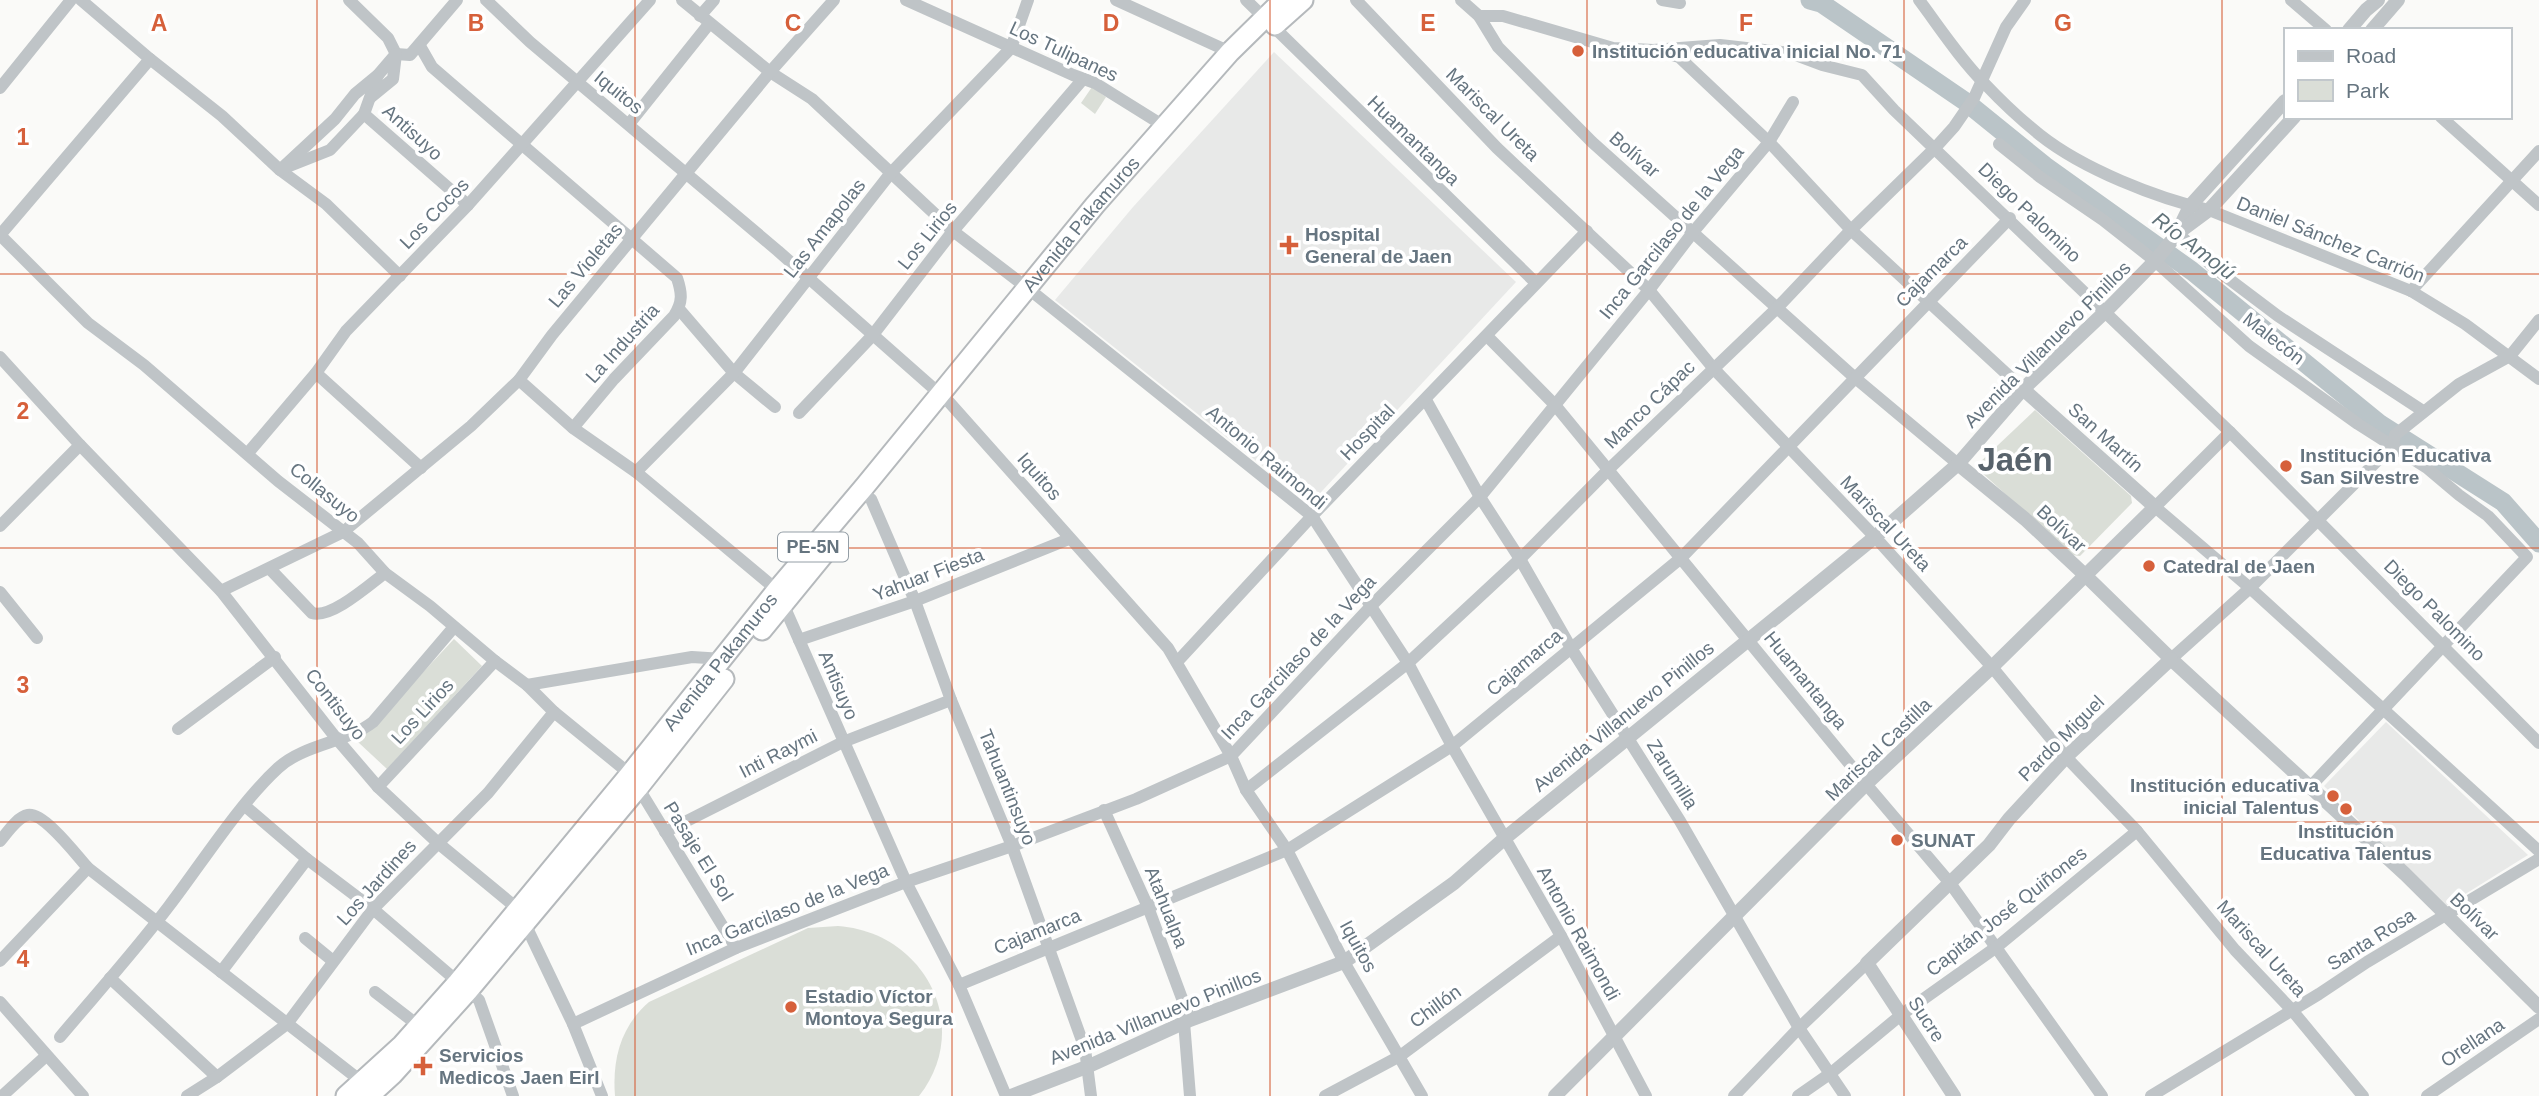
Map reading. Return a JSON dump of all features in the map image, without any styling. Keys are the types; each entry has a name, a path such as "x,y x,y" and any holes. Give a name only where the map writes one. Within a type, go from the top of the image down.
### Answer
{"highway":[{"name":"Avenida Pakamuros","path":"1031,291 1267,23 1283,0"},
{"name":"Avenida Pakamuros","path":"345,1096 370,1092 393,1074 634,781 1164,125 1230,52 1267,23 1303,0"},
{"name":"Avenida Pakamuros","path":"634,781 723,659 871,499 945,398"},
{"name":"Avenida Pakamuros","path":"370,1092 419,1026 463,987"}],"street":[{"path":"0,88 71,0"},
{"path":"81,0 222,116 280,170 326,204 400,276"},
{"path":"349,0 388,37 396,54 393,79 371,97"},
{"path":"396,54 410,55 457,0"},
{"name":"Iquitos","path":"486,0 577,82 809,278 945,398 1168,648 1231,756 1246,790 1287,850 1344,962 1422,1096"},
{"name":"Los Cocos","path":"248,453 316,373 346,331 468,205 650,0"},
{"name":"Antonio Raimondi","path":"682,0 770,72 812,100 953,231 1312,516 1408,663 1452,746 1561,936 1646,1096"},
{"path":"629,124 704,20 714,0"},
{"name":"Las Violetas","path":"221,591 343,532 471,426 519,380 552,335 632,238 770,72 834,0"},
{"name":"Los Tulipanes","path":"906,0 934,5 1011,48 1095,83 1164,125"},
{"name":"Las Amapolas","path":"636,472 734,373 890,174 1011,48 1028,0"},
{"path":"1116,0 1230,52"},
{"name":"Huamantanga","path":"1246,0 1536,283"},
{"name":"Mariscal Ureta","path":"1356,0 1497,148 1649,290 1714,369 1875,537 1992,667 2066,757 2137,831 2228,942 2291,1009 2363,1096"},
{"name":"Bolívar","path":"1461,0 1479,16 1497,47 1565,116 1854,377 2025,519 2171,659 2404,874 2539,1007"},
{"path":"1662,0 1680,3"},
{"name":"Daniel Sánchez Carrión","path":"1919,0 1982,82 2042,136 2092,166 2124,181 2190,206 2210,210 2411,290 2465,324 2539,379"},
{"name":"Manco Cápac","path":"1246,790 1408,663 1520,559 1935,148 1974,98 2006,27 2025,0"},
{"path":"2291,0 2324,28"},
{"path":"2351,28 2378,0"},
{"path":"2374,28 2398,0"},
{"path":"1479,16 1503,16 1613,48 1653,50 1720,45 1751,48 1790,53 1822,65 1862,75 1872,65"},
{"path":"419,46 432,67 632,238"},
{"name":"San Martín","path":"1653,50 1679,57 1769,142 1851,230 2023,389 2155,508 2250,588 2539,851"},
{"path":"280,170 335,118 396,54"},
{"path":"0,235 150,59"},
{"name":"Antisuyo","path":"378,75 364,114 468,205"},
{"name":"Diego Palomino","path":"1862,75 2230,432 2539,744"},
{"name":"Los Lirios","path":"799,414 872,335 953,231 1083,79"},
{"name":"Inca Garcilaso de la Vega","path":"573,1024 736,948 906,881 1012,846 1231,756 1372,605 1480,497 1769,142 1793,102"},
{"path":"2175,235 2190,206 2284,102"},
{"path":"280,170 330,150 364,114"},
{"path":"2175,235 2210,210 2292,119"},
{"path":"2443,119 2539,205"},
{"name":"Malecón","path":"1999,144 2040,177 2157,258 2249,346 2358,424 2394,440 2488,516 2527,557 2444,647"},
{"path":"2411,290 2539,151"},
{"name":"Cajamarca","path":"959,985 1287,850 1452,746 1681,558 2010,218"},
{"name":"Hospital","path":"1177,663 1312,516 1587,230"},
{"name":"Collasuyo","path":"0,235 89,323 144,365 278,481 358,543 385,573 527,685 634,781"},
{"path":"2175,235 2278,316 2422,413"},
{"name":"Avenida Villanuevo Pinillos","path":"1009,1096 1089,1066 1187,1021 1344,962 1454,883 1747,639 1875,537 1958,464 2023,389 2106,311 2157,258 2175,235"},
{"name":"La Industria","path":"573,428 679,309 682,293 677,278 632,238"},
{"path":"679,309 734,373 775,407"},
{"path":"2510,356 2539,320"},
{"name":"Huamantanga","path":"1487,336 1555,405 1866,785 1950,883 1998,946 2102,1096"},
{"name":"Pardo Miguel","path":"1734,1096 1799,1028 1989,845 2066,757 2250,588 2422,413 2459,384 2510,356"},
{"name":"Contisuyo","path":"2,361 221,591 336,738 378,787 522,916 573,1024 602,1096"},
{"path":"316,373 421,468"},
{"name":"Antisuyo","path":"519,380 573,428 636,472 780,597 906,881 959,985 1009,1096"},
{"name":"Zarumilla","path":"1426,400 1480,497 1520,559 1571,648 1680,821 1799,1028 1845,1096"},
{"name":"Mariscal Castilla","path":"1555,1096 1866,785 2086,576 2230,432"},
{"path":"0,526 80,445"},
{"name":"Tahuantinsuyo","path":"871,499 915,601 951,700 1012,846 1046,947 1085,1049 1091,1096"},
{"name":"Yahuar Fiesta","path":"799,640 915,601 1069,539"},
{"path":"270,569 313,613 319,615 331,612 385,573"},
{"path":"0,592 37,638"},
{"path":"60,1037 156,923 245,806 283,764 373,722 454,626"},
{"path":"2310,788 2444,647"},
{"path":"178,729 275,657"},
{"path":"527,685 692,657 723,659"},
{"name":"Los Lirios","path":"378,787 495,661"},
{"name":"Inti Raymi","path":"665,832 843,742 951,700"},
{"name":"Los Jardines","path":"187,1096 217,1077 287,1024 373,909 488,793 554,712"},
{"name":"Pasaje El Sol","path":"634,781 736,948"},
{"path":"245,806 307,859 373,909 479,1000 513,1096"},
{"name":"Atahualpa","path":"1104,810 1148,907 1187,1021 1190,1096"},
{"path":"0,841 20,818 37,816 55,831 88,868 370,1092"},
{"name":"Capitán José Quiñones","path":"1798,1096 1831,1073 1901,1015 1998,946 2137,831"},
{"path":"221,972 307,859"},
{"name":"Santa Rosa","path":"2151,1096 2539,859"},
{"path":"0,961 88,868"},
{"name":"Chillón","path":"1329,1095 1400,1056 1561,936"},
{"path":"305,938 333,961"},
{"name":"Sucre","path":"1867,962 1954,1096"},
{"path":"110,978 217,1077"},
{"path":"375,992 419,1026"},
{"path":"0,1002 83,1096"},
{"name":"Orellana","path":"2427,1096 2539,1019"},
{"path":"2,1096 46,1056"}],"shaded area":[{"name":"Hospital General de Jaen","path":"1274,52 1516,282 1310,504 1055,300 1133,207"},
{"path":"2386,722 2528,855 2446,906 2324,786"}],"green space":[{"path":"1092,87 1106,97 1095,114 1081,103"},
{"path":"2035,410 2131,496 2132,503 2080,556 2072,555 1979,470 1978,464"},
{"path":"454,639 482,666 387,769 358,742"},
{"name":"Estadio Víctor Montoya Segura","path":"838,926 868,932 895,945 916,964 931,987 940,1013 942,1041 935,1069 919,1096 615,1096 615,1069 620,1044 631,1022 649,1002 808,928"}],"waterway":[{"name":"Río Amojú","path":"1810,0 1821,3 1966,102 2045,166 2192,271 2380,424 2503,502 2539,543"}],"place":[{"name":"Institución educativa inicial No. 71","path":"1578,51"},
{"name":"Hospital General de Jaen","path":"1289,245"},
{"name":"Institución Educativa San Silvestre","path":"2286,466"},
{"name":"Catedral de Jaen","path":"2149,566"},
{"name":"Institución educativa inicial Talentus","path":"2333,796"},
{"name":"Institución Educativa Talentus","path":"2346,809"},
{"name":"SUNAT","path":"1897,840"},
{"name":"Estadio Víctor Montoya Segura","path":"791,1007"},
{"name":"Servicios Medicos Jaen Eirl","path":"423,1066"}],"district":[{"name":"Jaén","path":"2015,459"}]}
